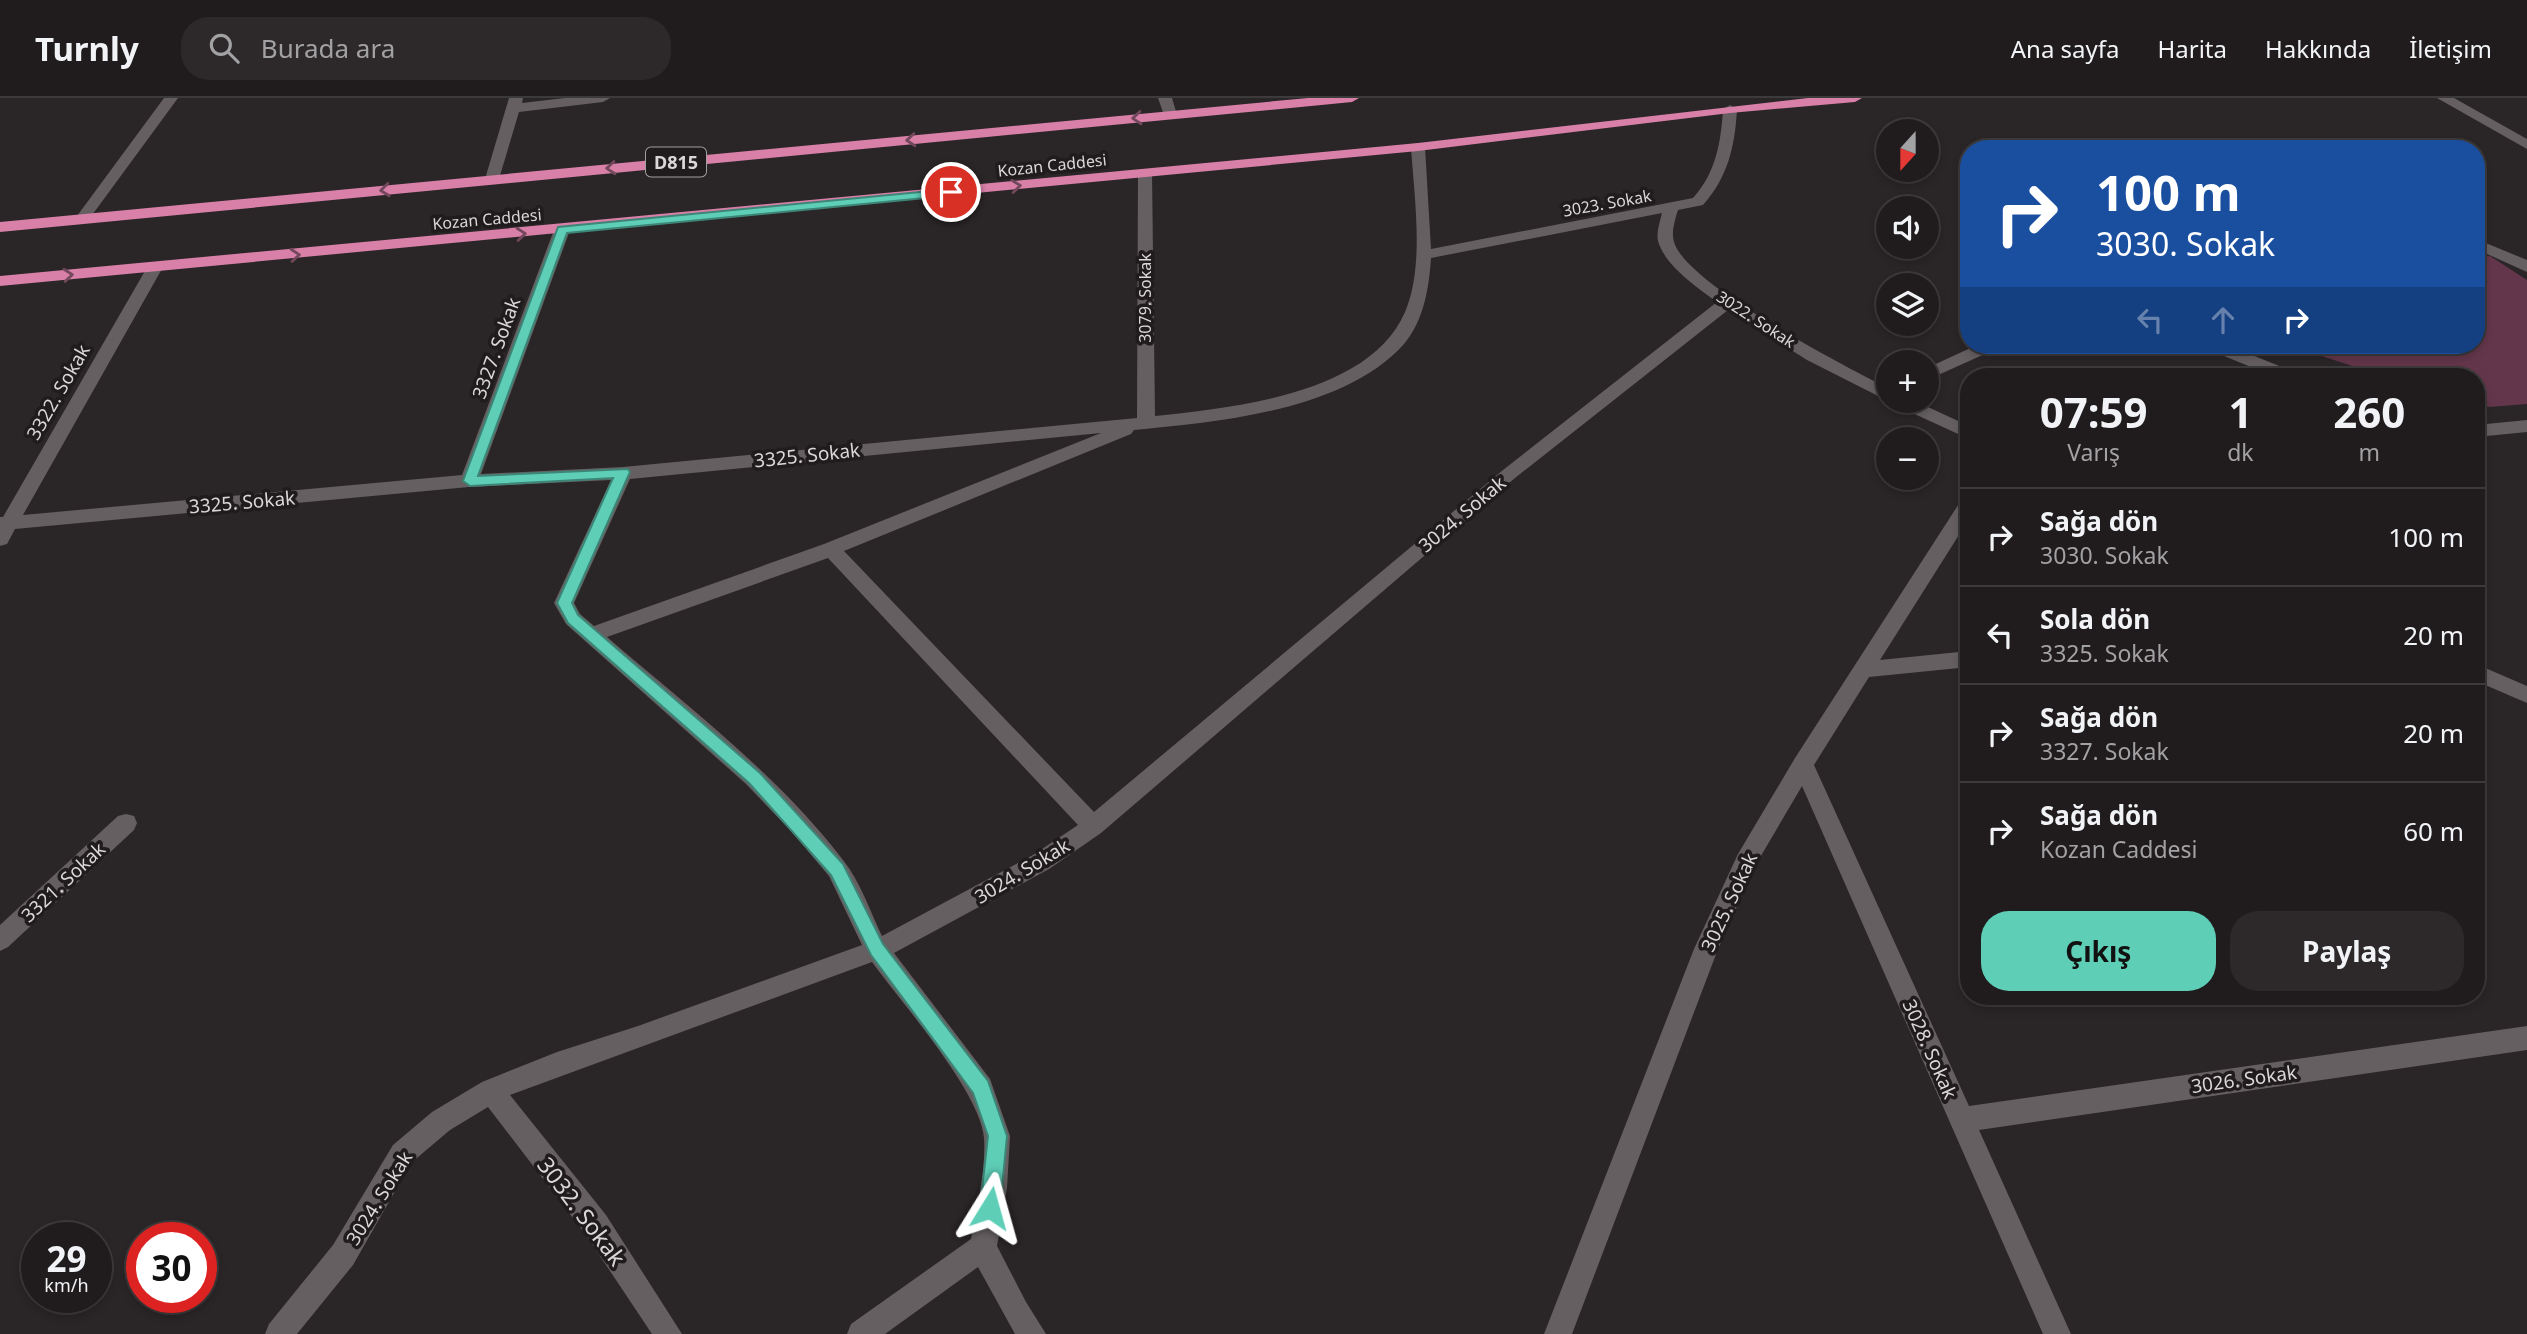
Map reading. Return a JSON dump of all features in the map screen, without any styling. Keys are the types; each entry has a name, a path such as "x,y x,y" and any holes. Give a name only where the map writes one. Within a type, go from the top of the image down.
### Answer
{"highway":[{"name":"Kozan Caddesi","path":"0,227 1352,98"},
{"name":"Kozan Caddesi","path":"0,281 1418,147 1730,109 1855,98"}],"street":[{"path":"82,219 171,98"},
{"path":"492,179 515,103 603,98"},
{"path":"1165,98 1170,115"},
{"path":"2444,98 2527,145"},
{"name":"3023. Sokak","path":"1423,255 1698,202 1708,192 1722,164 1729,135 1730,109"},
{"name":"3325. Sokak","path":"2,529 470,481 623,472 1146,422 1273,404 1321,388 1364,369 1396,342 1414,311 1423,255 1418,147"},
{"name":"3079. Sokak","path":"1145,173 1146,422"},
{"name":"3022. Sokak","path":"1671,209 1665,229 1667,245 1726,303 1794,345 1876,388"},
{"name":"3327. Sokak","path":"470,481 562,230"},
{"path":"2485,248 2527,267"},
{"name":"3322. Sokak","path":"2,529 155,267"},
{"name":"3024. Sokak","path":"279,1334 344,1255 402,1154 441,1121 491,1091 557,1064 638,1038 877,950 983,896 1041,862 1093,826 1509,474 1726,303"},
{"path":"1939,369 1971,354"},
{"path":"2235,354 2269,368"},
{"name":"3022. Sokak","path":"1927,413 1960,429"},
{"path":"592,634 831,549 1146,422"},
{"path":"2485,430 2527,426"},
{"path":"623,472 564,603 573,619 754,778 799,824 837,869 877,950 981,1088 997,1136 994,1188 983,1248 1016,1312 1032,1334"},
{"name":"3025. Sokak","path":"1558,1334 1706,949 1746,860 1803,764 1960,518"},
{"path":"831,549 1093,826"},
{"path":"1863,670 1960,661"},
{"path":"2485,676 2527,695"},
{"name":"3028. Sokak","path":"1803,764 2057,1334"},
{"name":"3321. Sokak","path":"0,940 126,823"},
{"name":"3026. Sokak","path":"1961,1120 2527,1038"},
{"name":"3032. Sokak","path":"491,1091 596,1225 668,1334"},
{"path":"861,1334 983,1248"}],"shaded area":[{"path":"2490,256 2527,280 2527,404 2485,406 2485,368 2358,368 2316,354 2485,354 2485,257"}],"route":[{"path":"951,192 562,230 470,481 623,472 564,603 573,619 754,778 799,824 837,869 877,950 981,1088 997,1136 990,1208"}]}
